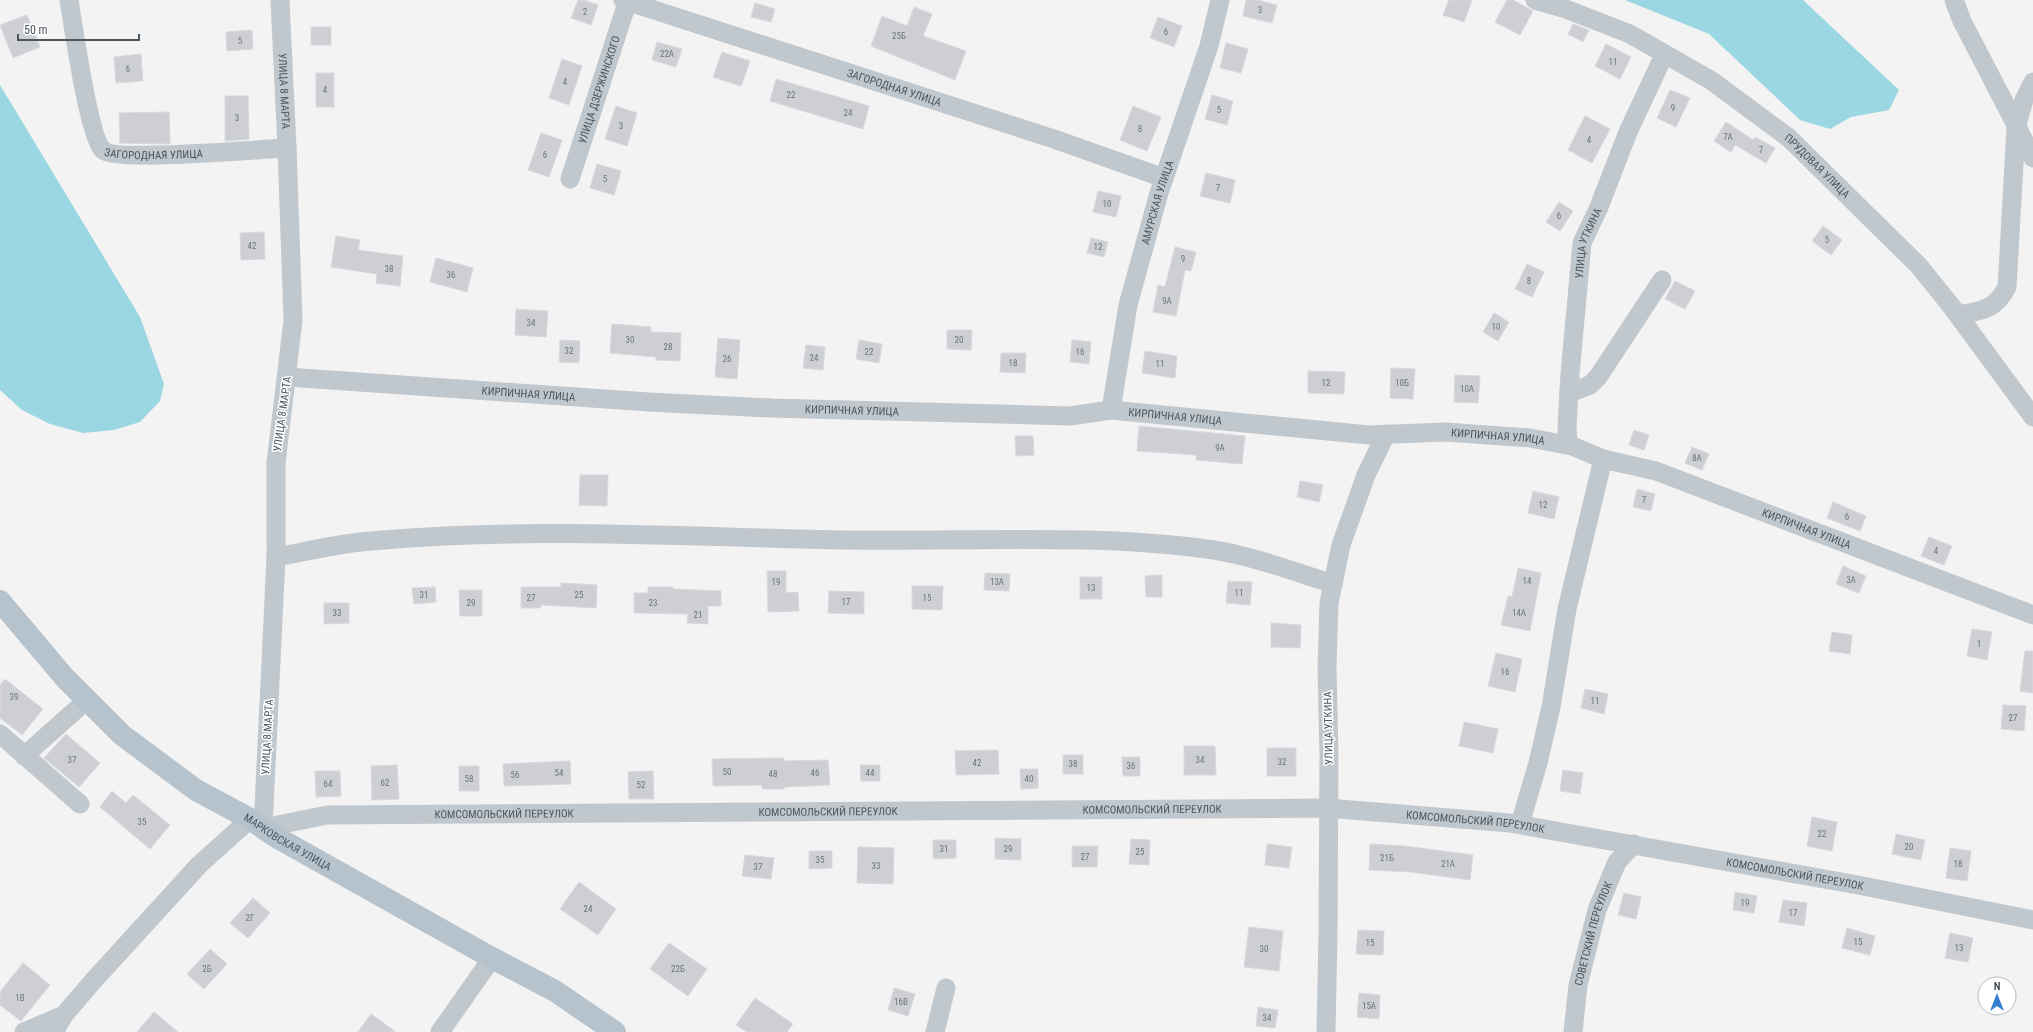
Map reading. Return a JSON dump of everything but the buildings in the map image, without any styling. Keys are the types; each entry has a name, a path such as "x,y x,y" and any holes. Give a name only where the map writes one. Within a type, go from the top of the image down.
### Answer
{"main road":[{"name":"МАРКОВСКАЯ УЛИЦА","path":"0,601 65,678 122,735 196,790 256,823 276,837 492,958 555,991 615,1032"}],"street":[{"name":"ЗАГОРОДНАЯ УЛИЦА","path":"69,0 80,65 94,130 99,145 104,151 110,153 147,155 288,148"},
{"name":"УЛИЦА 8 МАРТА","path":"256,823 276,557 276,463 280,417 287,377 293,320 288,148 280,0"},
{"name":"ЗАГОРОДНАЯ УЛИЦА","path":"626,0 1046,137 1164,178"},
{"name":"УЛИЦА ДЗЕРЖИНСКОГО","path":"570,179 626,0"},
{"name":"АМУРСКАЯ УЛИЦА","path":"1111,410 1128,305 1164,178 1209,46 1220,0"},
{"name":"ПРУДОВАЯ УЛИЦА","path":"1535,0 1563,8 1630,34 1664,55 1712,81 1789,138 1919,266 1958,315 2033,417"},
{"path":"1954,0 1962,21 2016,128 2033,158"},
{"name":"УЛИЦА УТКИНА","path":"1568,445 1566,426 1582,243 1599,207 1628,132 1664,55"},
{"path":"1958,315 1980,312 2000,301 2007,287 2016,128 2024,100 2033,82"},
{"path":"1569,393 1590,385 1598,377 1662,280"},
{"name":"КИРПИЧНАЯ УЛИЦА","path":"287,377 649,402 771,408 1070,416 1111,410 1369,435 1446,432 1530,438 1568,445 1603,459 1656,471 2033,615"},
{"name":"УЛИЦА УТКИНА","path":"1326,1032 1328,933 1327,808 1329,755 1327,668 1329,603 1332,584 1346,531 1366,476 1386,434"},
{"path":"1520,824 1540,756 1551,707 1567,609 1603,459"},
{"path":"276,557 359,543 447,536 546,534 896,541 1117,541 1217,551 1281,567 1332,584"},
{"path":"24,756 87,700"},
{"path":"0,734 80,804"},
{"name":"КОМСОМОЛЬСКИЙ ПЕРЕУЛОК","path":"256,823 327,815 1327,808 1520,824 1858,885 2033,920"},
{"path":"54,1032 64,1015 199,865 256,823"},
{"name":"СОВЕТСКИЙ ПЕРЕУЛОК","path":"1573,1032 1578,985 1597,910 1617,862 1634,844"},
{"path":"440,1032 492,958"},
{"path":"935,1032 946,988"},
{"path":"24,1032 64,1015"}],"water":[{"path":"1625,0 1803,0 1899,90 1889,110 1851,117 1830,129 1800,120 1709,34"},
{"path":"0,85 140,317 164,384 160,401 140,422 114,430 83,433 50,424 22,410 0,390"}]}
